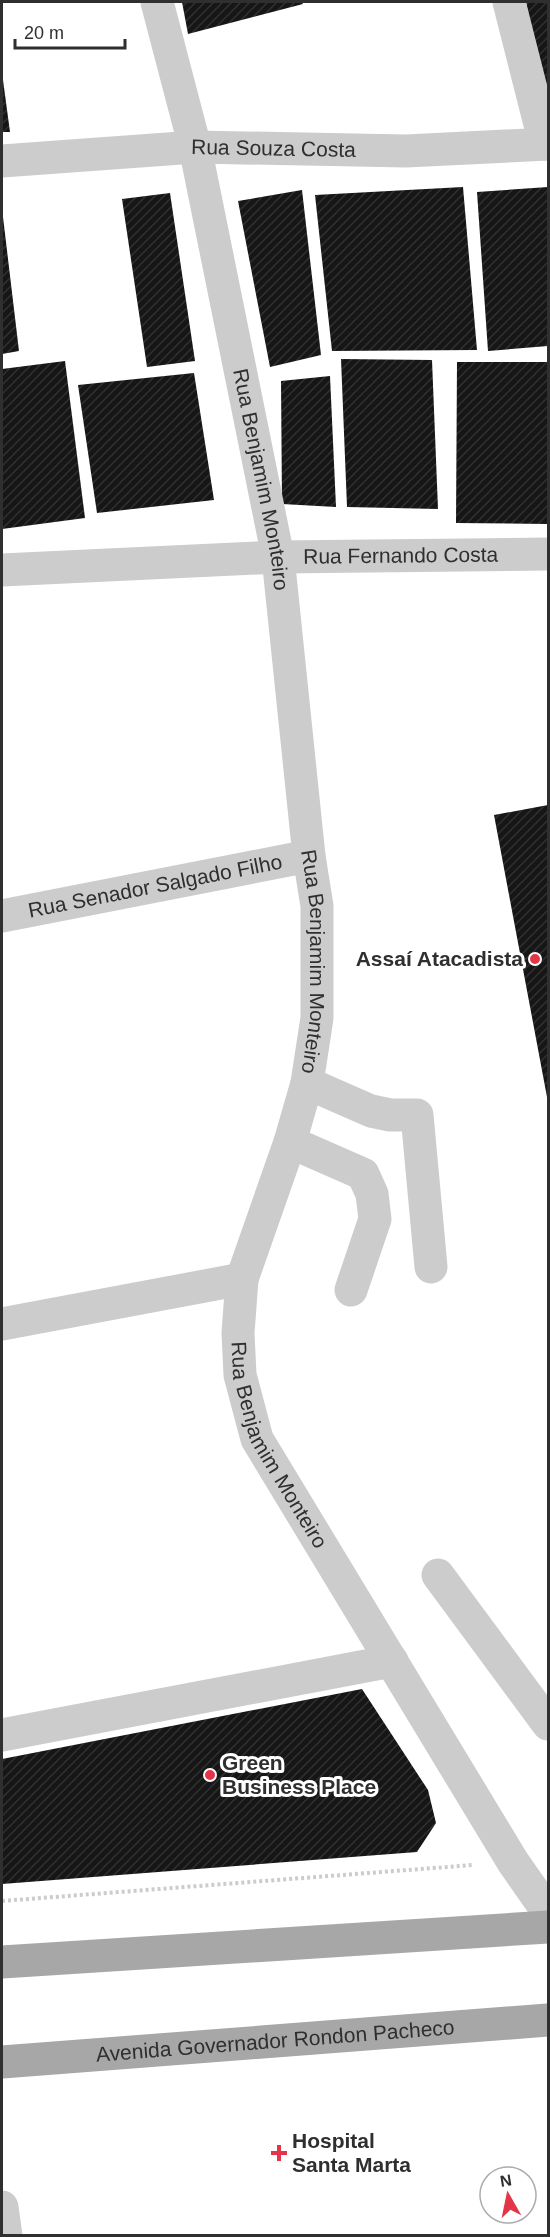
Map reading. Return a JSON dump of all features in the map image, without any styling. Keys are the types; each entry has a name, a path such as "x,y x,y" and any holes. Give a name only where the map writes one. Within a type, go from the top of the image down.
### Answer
{"main road":[{"path":"2,1962 549,1927"},
{"name":"Avenida Governador Rondon Pacheco","path":"2,2062 549,2020"}],"street":[{"name":"Rua Benjamim Monteiro","path":"157,2 195,147 278,557 309,856 317,906 317,1018 307,1083 290,1142 242,1279 238,1333 240,1375 257,1439 513,1862 549,1912"},
{"path":"509,2 547,144"},
{"name":"Rua Souza Costa","path":"2,161 195,147 406,151 547,144"},
{"name":"Rua Fernando Costa","path":"2,570 278,557 549,554"},
{"name":"Rua Senador Salgado Filho","path":"2,916 309,856"},
{"path":"307,1083 371,1111 390,1115 417,1115 431,1267"},
{"path":"290,1142 363,1174 372,1194 375,1219 351,1290"},
{"path":"2,1324 242,1279"},
{"path":"438,1575 549,1724"},
{"path":"2,1735 392,1661"},
{"path":"2,2207 6,2235"}],"path":[{"path":"2,1901 513,1862"}],"building":[{"path":"182,2 302,2 303,4 188,34"},
{"path":"526,2 548,2 548,117"},
{"path":"3,80 10,132 2,132"},
{"path":"463,187 477,350 332,351 315,195"},
{"path":"548,187 548,346 488,351 477,192"},
{"path":"302,190 321,355 270,367 238,201"},
{"path":"170,193 195,361 147,367 122,199"},
{"path":"2,218 19,351 2,354"},
{"path":"341,359 432,360 438,509 347,507"},
{"path":"65,361 85,518 2,529 2,369"},
{"path":"457,362 548,362 548,524 456,523"},
{"path":"194,373 214,500 97,513 78,385"},
{"path":"330,376 336,507 282,504 281,381"},
{"name":"Assaí Atacadista","path":"548,805 548,1097 547,1097 494,815"},
{"name":"Green Business Place","path":"362,1689 428,1790 436,1823 417,1852 2,1884 2,1759"}],"place":[{"name":"Assaí Atacadista","path":"535,959"},
{"name":"Green Business Place","path":"210,1775"},
{"name":"Hospital Santa Marta","path":"279,2153"}]}
